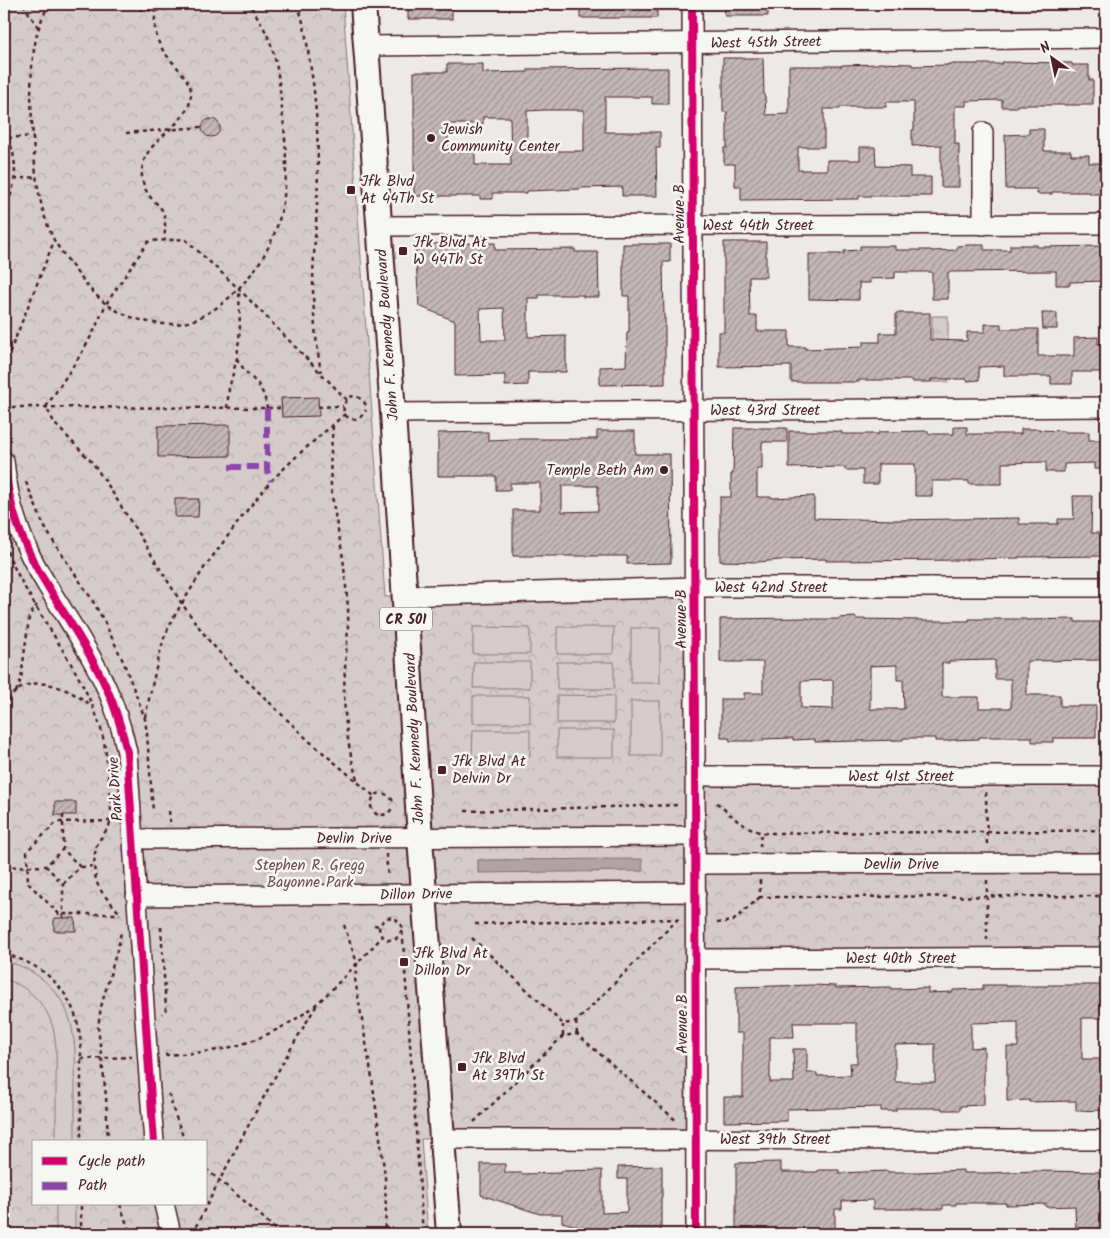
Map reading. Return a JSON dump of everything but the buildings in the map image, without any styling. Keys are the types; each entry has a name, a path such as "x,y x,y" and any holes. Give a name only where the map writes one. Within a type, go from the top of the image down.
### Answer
{"main road":[{"name":"John F. Kennedy Boulevard","path":"363,4 449,1234"}],"street":[{"name":"Avenue B","path":"692,4 696,1234"},
{"name":"West 45th Street","path":"366,46 1106,38"},
{"path":"983,132 983,224"},
{"name":"West 44th Street","path":"379,226 1106,224"},
{"name":"West 43rd Street","path":"393,413 1106,407"},
{"name":"Park Drive","path":"4,461 10,500 27,549 99,673 112,700 127,752 136,896 152,1020 156,1090 154,1140"},
{"name":"West 42nd Street","path":"405,596 695,587 1106,587"},
{"name":"West 41st Street","path":"696,776 1106,776"},
{"name":"Devlin Drive","path":"132,839 696,836"},
{"name":"Devlin Drive","path":"696,864 1106,863"},
{"name":"Dillon Drive","path":"136,896 696,892"},
{"name":"West 40th Street","path":"696,959 1106,957"},
{"name":"West 39th Street","path":"443,1139 1106,1140"},
{"path":"165,1206 172,1234"}],"path":[{"path":"22,4 39,29"},
{"path":"50,4 39,29 33,55 31,91 37,176 46,221 55,241 85,284 106,304 129,316 158,324 184,323 205,315 227,300 239,289 261,261 273,240 281,213 286,183 284,124 277,72 272,46 259,18 249,4"},
{"path":"124,4 140,10 170,9 182,4"},
{"path":"297,4 306,35 317,124 317,204 313,285 317,350 321,374"},
{"path":"155,10 158,43 169,59 184,75 191,89 192,96 183,116 146,155 142,170 141,178 147,192 164,215 165,240"},
{"path":"126,132 202,127"},
{"path":"4,130 10,144 14,162 12,192 4,208"},
{"path":"8,138 33,136"},
{"path":"14,179 37,176"},
{"path":"46,408 81,354 106,304 148,242 165,240 187,240 239,289 346,400"},
{"path":"4,358 10,352 55,241"},
{"path":"227,408 229,389 237,358 240,329 239,289"},
{"path":"237,358 245,371 258,384 264,395 267,408"},
{"path":"366,405 357,397 353,397 346,400 343,406 348,418 356,419 362,416 366,410"},
{"path":"318,407 343,406"},
{"path":"4,407 282,408"},
{"path":"46,408 55,424 91,461 106,482 182,604 210,642 308,740 374,796"},
{"path":"144,718 164,638 173,618 204,568 265,488 299,454 345,414"},
{"path":"333,425 331,448 332,494 344,566 348,610 344,700 346,734 358,783"},
{"path":"24,479 35,507 53,541 91,598 123,661 148,734 153,811"},
{"path":"4,544 22,583 68,659 93,707 101,730 107,755 111,821 97,845 94,866 98,886 120,914 121,920"},
{"path":"16,692 21,679 29,618 36,606 53,595"},
{"path":"4,708 16,692 24,686 33,684 57,686 81,698 93,707"},
{"path":"394,801 388,795 381,793 374,796 371,807 376,814 380,815 387,814 394,806"},
{"path":"717,803 740,822 760,833 1106,830"},
{"path":"465,811 679,805"},
{"path":"169,811 170,827"},
{"path":"63,815 63,849 80,867"},
{"path":"111,821 57,822 27,851 28,883 59,914 64,916 120,914"},
{"path":"760,833 760,848"},
{"path":"386,848 388,882"},
{"path":"4,867 46,866 63,849"},
{"path":"46,866 63,884 64,916"},
{"path":"63,884 80,867 94,866"},
{"path":"760,880 760,897"},
{"path":"717,924 733,920 760,897 1106,896"},
{"path":"564,1024 576,1022 682,915"},
{"path":"402,930 398,937 392,940 382,936 379,931 385,919 393,918 402,926 423,1234"},
{"path":"475,924 678,919"},
{"path":"344,925 357,962 355,979 372,1078 385,1176 386,1215 384,1234"},
{"path":"374,925 380,926"},
{"path":"108,1140 106,1096 98,1027 99,1016 120,943 121,927"},
{"path":"152,1020 166,1009 161,927"},
{"path":"159,1056 223,1049 246,1043 275,1030 300,1016 320,1001 382,936"},
{"path":"472,938 564,1024"},
{"path":"4,954 34,965 47,975 59,986 69,1000 76,1015 80,1031 81,1140"},
{"path":"208,1203 254,1115 298,1036 320,1001"},
{"path":"576,1022 576,1034 680,1124"},
{"path":"563,1036 564,1024"},
{"path":"471,1125 563,1036 576,1034"},
{"path":"81,1059 140,1057"},
{"path":"156,1090 170,1096 184,1140"},
{"path":"208,1171 280,1234"},
{"path":"81,1206 81,1234"},
{"path":"121,1206 130,1234"},
{"path":"192,1234 207,1206"}],"green space":[{"name":"Stephen R. Gregg Bayonne Park","path":"4,4 343,4 385,597 695,593 695,775 1106,775 1106,957 696,959 696,1139 421,1139 428,1234 4,1234"},
{"path":"932,316 948,316 948,382 932,382"},
{"path":"473,627 530,628 530,654 473,654"},
{"path":"557,627 614,627 613,654 557,654"},
{"path":"631,628 660,628 660,683 631,683"},
{"path":"474,662 530,662 530,688 473,688"},
{"path":"557,662 614,662 614,689 557,689"},
{"path":"557,695 614,696 614,723 557,723"},
{"path":"473,696 530,696 530,723 473,723"},
{"path":"631,701 660,701 660,756 631,756"},
{"path":"473,730 530,730 530,757 472,757"},
{"path":"557,730 614,730 614,757 557,757"},
{"path":"4,961 29,970 50,986 65,1008 70,1020 75,1045 75,1140 56,1140 56,1048 55,1036 48,1016 31,993 4,979"},
{"path":"56,1206 75,1206 75,1234 56,1234"}],"shaded area":[{"path":"642,859 643,871 478,873 478,860"}],"marked path":[{"path":"267,408 267,470 271,481"},
{"path":"229,467 267,467"}],"cycle path":[{"path":"692,4 696,1234"},
{"path":"4,461 12,505 22,537 39,572 85,646 106,687 127,752 154,1140"}],"place":[{"name":"Jewish Community Center","path":"431,138"},
{"name":"Jfk Blvd At 44Th St","path":"351,190"},
{"name":"Jfk Blvd At W 44Th St","path":"403,251"},
{"name":"Temple Beth Am","path":"664,470"},
{"name":"Jfk Blvd At Delvin Dr","path":"442,770"},
{"name":"Jfk Blvd At Dillon Dr","path":"404,962"},
{"name":"Jfk Blvd At 39Th St","path":"462,1067"}]}
